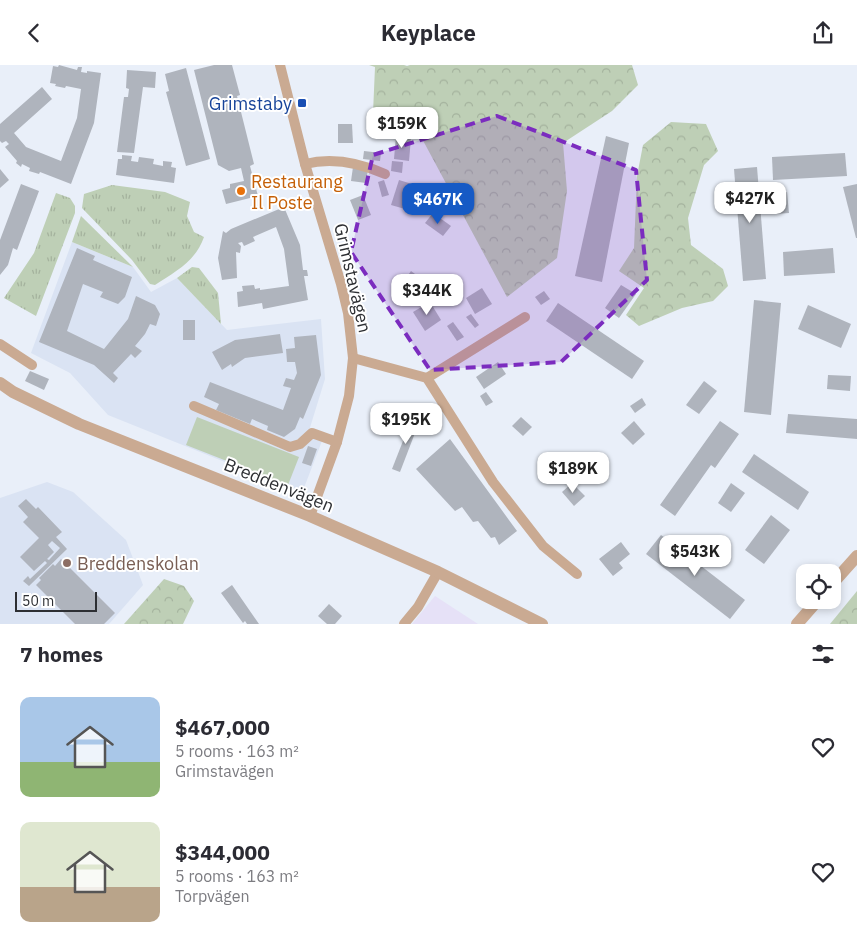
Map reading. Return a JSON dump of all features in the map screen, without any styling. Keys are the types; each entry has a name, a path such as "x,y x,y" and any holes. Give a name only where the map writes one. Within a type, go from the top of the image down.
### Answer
{"street":[{"name":"Grimstavägen","path":"280,65 305,164 341,284 348,313 353,358 349,396 336,442 310,516"},
{"path":"305,164 321,160 365,165 385,174"},
{"path":"427,378 524,317"},
{"path":"0,344 32,365"},
{"path":"353,358 427,378 493,482 543,546 577,574"},
{"name":"Breddenvägen","path":"0,383 13,392 80,424 310,516 438,572 542,624"},
{"path":"194,406 290,447 300,444 312,433 336,442"},
{"path":"841,574 857,556"},
{"path":"404,624 418,607 438,572"},
{"path":"797,624 810,609"}],"highlighted area":[{"path":"497,116 636,170 647,280 561,362 430,370 351,252 373,155"}],"shaded area":[{"path":"72,242 133,267 151,292 177,278 227,330 321,319 325,379 308,434 322,441 302,493 108,415 70,373 31,353"},
{"name":"Breddenskolan","path":"47,482 73,492 126,540 143,585 109,624 0,624 0,498"},
{"path":"435,596 478,624 412,624"}],"green space":[{"path":"369,65 632,65 638,85 612,111 563,143 567,191 557,258 507,297 412,120 373,113 375,67"},
{"path":"671,122 706,124 718,151 704,165 688,218 691,245 723,269 728,286 713,301 682,308 639,326 626,315 644,288 619,271 634,248 637,176 643,145"},
{"path":"112,185 165,192 190,202 187,216 194,232 204,237 196,253 184,265 155,285 150,284 132,260 82,208 84,194"},
{"path":"56,193 70,198 75,206 75,213 36,316 4,298 34,253"},
{"path":"81,216 133,267 72,242"},
{"path":"192,267 199,268 218,293 221,324 177,278"},
{"path":"197,417 299,457 288,485 186,445"},
{"path":"164,579 184,586 194,601 183,624 124,624"},
{"path":"857,591 857,624 830,624"}],"building":[{"path":"59,65 77,70 78,67 82,67 81,72 101,73 94,123 71,184 40,172 39,174 29,171 30,168 22,164 21,167 5,147 9,144 6,141 2,143 0,141 0,124 42,87 52,99 14,133 26,147 61,161 77,118 81,89 66,86 65,88 50,83 53,66 58,67"},
{"path":"214,65 232,65 240,95 237,96 254,164 250,166 258,196 226,204 222,190 230,188 230,184 244,181 241,168 229,171 218,165 194,70"},
{"path":"186,68 210,159 186,166 166,92 169,91 165,74"},
{"path":"127,70 156,72 155,88 143,87 134,153 117,152 124,97 128,97 129,89 126,88"},
{"path":"338,124 352,124 353,143 338,143"},
{"path":"396,136 411,138 409,161 394,159"},
{"path":"606,136 629,143 602,282 575,276"},
{"path":"364,151 381,153 380,161 363,159"},
{"path":"845,153 847,176 773,180 772,157"},
{"path":"122,155 132,156 131,161 138,162 139,157 154,159 153,164 163,166 163,161 172,162 171,167 176,168 174,183 116,175 118,159 122,159"},
{"path":"392,161 403,162 402,173 391,171"},
{"path":"353,167 368,169 366,183 351,181"},
{"path":"757,167 766,279 743,281 734,169"},
{"path":"0,169 9,180 0,188"},
{"path":"384,180 389,195 382,197 378,182"},
{"path":"399,180 412,184 405,209 391,205"},
{"path":"21,184 39,191 17,250 13,248 8,265 0,275 0,240"},
{"path":"857,184 857,238 856,238 843,187"},
{"path":"787,192 789,213 775,214 773,194"},
{"path":"363,195 371,215 358,220 350,200"},
{"path":"284,207 300,245 303,270 307,270 308,276 304,276 308,300 263,309 262,303 238,307 237,292 243,291 242,286 254,285 255,289 260,288 260,290 289,286 284,249 276,227 253,237 255,241 244,246 242,242 238,243 241,246 240,253 236,252 237,278 222,280 218,258 223,231 226,233 231,229"},
{"path":"433,213 451,226 443,236 425,223"},
{"path":"77,248 95,256 93,260 132,277 125,297 118,304 100,297 103,292 83,284 67,331 104,349 128,319 136,296 155,305 160,314 156,326 150,324 145,334 135,346 142,351 135,358 131,354 113,373 118,378 114,383 94,365 39,342"},
{"path":"833,248 835,273 784,276 783,252"},
{"path":"411,271 419,277 409,292 400,287"},
{"path":"621,285 636,294 619,318 605,308"},
{"path":"482,288 492,304 475,314 466,298"},
{"path":"544,291 550,299 541,305 535,297"},
{"path":"754,300 781,303 771,415 744,412"},
{"path":"430,302 441,320 425,331 413,312"},
{"path":"558,303 644,361 632,379 546,321"},
{"path":"808,305 851,324 841,348 798,329"},
{"path":"471,314 479,325 475,328 466,317"},
{"path":"183,320 195,320 195,340 183,340"},
{"path":"453,322 464,337 457,341 447,326"},
{"path":"280,334 283,353 245,358 232,367 231,364 222,370 212,352 235,340"},
{"path":"316,335 321,375 303,419 300,417 295,429 284,437 267,430 268,426 252,419 250,424 216,410 219,404 204,397 210,382 283,410 291,388 283,386 286,378 294,380 297,373 295,362 287,362 286,349 295,348 294,337"},
{"path":"498,362 506,374 484,389 476,377"},
{"path":"30,371 49,379 44,390 25,381"},
{"path":"828,375 851,376 850,391 827,389"},
{"path":"704,381 717,391 699,414 686,405"},
{"path":"486,392 493,402 486,406 480,396"},
{"path":"642,398 646,405 635,413 630,406"},
{"path":"788,414 857,419 857,439 786,433"},
{"path":"521,417 532,427 523,436 512,426"},
{"path":"412,418 420,420 400,472 392,469"},
{"path":"634,421 645,434 633,445 621,433"},
{"path":"720,421 739,434 715,468 711,465 675,516 660,505"},
{"path":"450,439 517,531 499,545 495,537 491,538 478,521 473,522 462,507 455,511 416,469"},
{"path":"308,446 317,449 311,466 302,463"},
{"path":"754,454 809,492 798,510 742,472"},
{"path":"572,483 585,496 574,506 562,492"},
{"path":"731,483 745,493 731,512 718,503"},
{"path":"26,499 36,509 38,507 62,532 56,537 67,549 29,586 23,581 28,576 30,579 47,563 45,561 34,571 20,557 39,538 23,522 28,517 18,506","holes":["52,541 60,548 49,560 47,559 54,552 48,545"]},
{"path":"771,515 790,530 764,564 745,550"},
{"path":"661,535 745,600 730,619 646,554"},
{"path":"621,542 630,554 619,563 623,568 613,576 599,559"},
{"name":"Breddenskolan","path":"61,559 115,613 104,624 75,624 36,585 41,580 39,578"},
{"path":"232,585 259,624 247,624 245,621 243,623 221,593"},
{"path":"329,604 342,616 335,624 327,624 318,616"}],"place":[{"name":"Grimstaby","path":"302,103"},
{"name":"Restaurang Il Poste","path":"241,191"},
{"name":"Breddenskolan","path":"67,563"}]}
